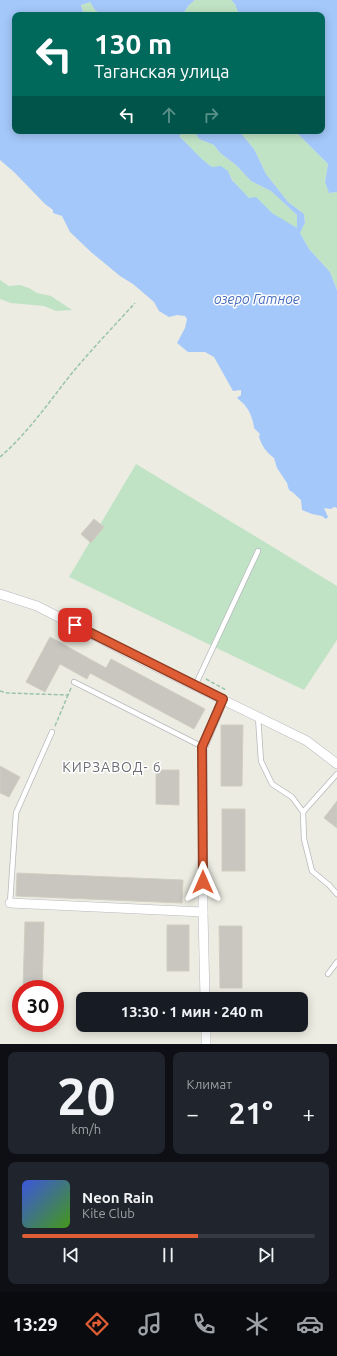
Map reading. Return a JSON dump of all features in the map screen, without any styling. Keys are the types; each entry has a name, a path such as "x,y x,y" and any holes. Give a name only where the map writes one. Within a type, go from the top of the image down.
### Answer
{"street":[{"path":"0,594 37,606 307,741 337,764"},
{"path":"205,992 202,747 223,699"},
{"path":"10,904 203,912"},
{"path":"206,1032 206,1044"}],"lane":[{"path":"195,686 258,551"},
{"path":"74,682 202,747"},
{"path":"258,717 261,761 272,784 292,797 303,812 304,839 312,871 329,885 337,894"},
{"path":"10,904 16,813 52,732"},
{"path":"303,812 337,774"},
{"path":"328,974 337,962"}],"path":[{"path":"0,457 31,426 73,372 135,303"},
{"path":"52,732 74,682"},
{"path":"0,691 7,693 68,695"}],"green space":[{"path":"195,0 231,0 235,4 238,12 184,12"},
{"path":"90,2 95,10 98,12 83,12 81,5"},
{"path":"181,134 196,134 199,139 214,145 220,153 236,165 251,181 271,191 297,215 297,229 248,197 233,180 228,171 208,165 179,136"},
{"path":"242,134 298,134 328,164 325,182 329,193 337,192 337,290 330,272 309,249 300,233 305,223 304,214 288,202 266,174 254,149"},
{"path":"0,280 9,286 20,285 37,293 51,296 72,310 56,311 44,306 11,303 0,299"},
{"path":"136,464 337,586 337,640 304,690 69,577"}],"water":[{"name":"озеро Гатное","path":"0,0 195,0 184,12 98,12 95,10 90,2 81,5 83,12 12,12 12,134 181,134 179,136 203,160 212,167 221,166 228,171 232,180 249,198 256,197 272,213 297,228 297,215 271,191 251,181 236,165 220,153 214,145 199,139 196,134 242,134 254,149 266,174 288,202 304,214 305,223 300,233 309,249 330,272 337,290 337,508 324,508 328,517 326,519 322,516 302,510 301,500 289,490 287,483 277,468 274,458 261,443 259,437 260,434 254,428 253,420 249,411 237,398 241,395 241,390 233,391 214,357 205,352 188,352 177,343 185,328 187,319 185,316 177,315 169,317 159,311 154,302 91,252 70,232 62,216 53,213 53,210 0,160"},
{"path":"231,0 337,0 337,192 329,193 325,182 328,164 298,134 325,134 325,12 238,12 235,4"}],"building":[{"path":"94,519 104,527 91,543 81,534"},
{"path":"50,637 106,668 111,659 205,709 194,729 90,673 87,679 60,664 45,692 26,682"},
{"path":"221,725 243,725 242,786 221,786"},
{"path":"0,766 20,777 9,797 0,793"},
{"path":"156,770 179,770 179,805 156,804"},
{"path":"337,801 337,828 324,818"},
{"path":"222,809 245,809 245,871 222,871"},
{"path":"17,873 183,880 182,903 16,896"},
{"path":"25,922 44,922 42,980 23,980"},
{"path":"167,925 189,925 189,971 167,971"},
{"path":"219,926 242,926 242,988 220,988"}],"district":[{"name":"КИРЗАВОД- 6","path":"112,767"}],"route":[{"path":"75,625 142,660 223,699 202,747 203,882"}]}
